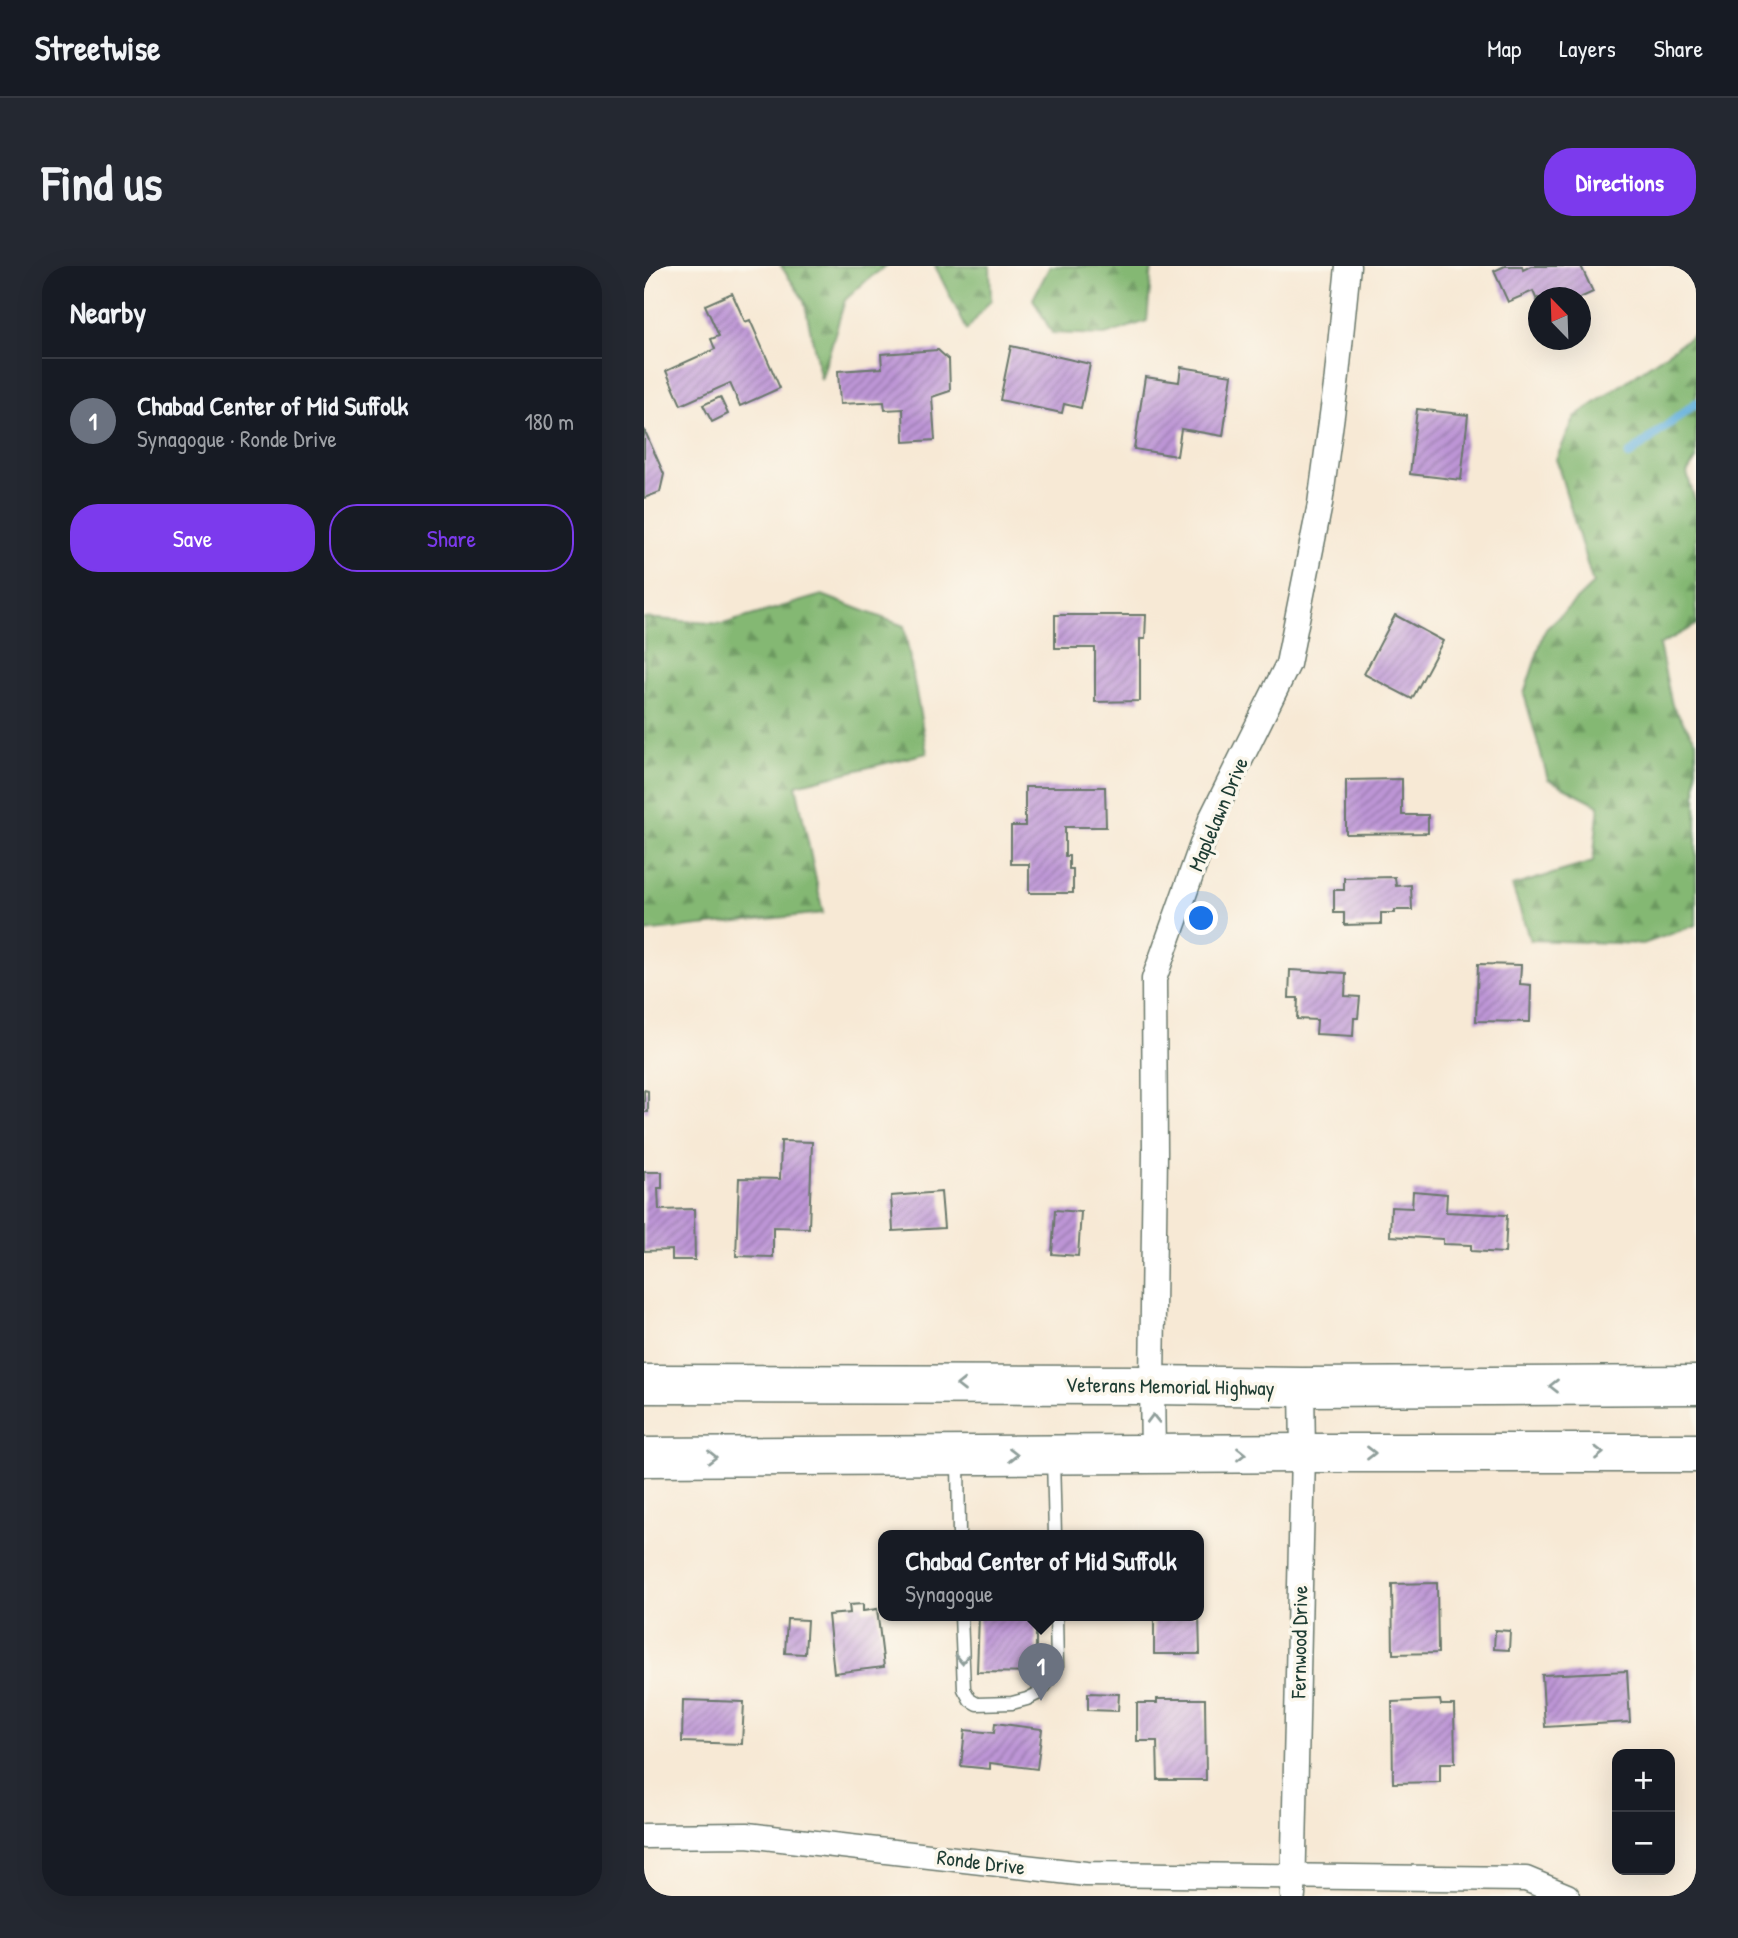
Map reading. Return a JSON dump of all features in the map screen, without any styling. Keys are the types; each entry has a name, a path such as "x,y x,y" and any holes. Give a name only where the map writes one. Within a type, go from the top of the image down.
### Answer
{"main road":[{"name":"Veterans Memorial Highway","path":"644,1384 1302,1387 1696,1385"},
{"path":"644,1457 1696,1453"}],"street":[{"name":"Maplelawn Drive","path":"1153,1454 1154,979 1211,819 1288,664 1320,503 1336,386 1348,266"},
{"name":"Fernwood Drive","path":"1293,1886 1303,1453 1302,1387"},
{"name":"Ronde Drive","path":"644,1836 747,1835 1086,1874 1293,1886 1527,1879 1567,1896"}],"lane":[{"path":"958,1455 959,1530"},
{"path":"1053,1455 1055,1530"},
{"path":"961,1621 964,1689 970,1700 978,1704 1012,1703 1039,1693 1057,1667 1056,1621"}],"green space":[{"path":"781,266 886,266 845,300 821,380 804,300"},
{"path":"935,266 990,266 991,300 967,330"},
{"path":"1050,266 1152,266 1147,321 1105,335 1052,333 1033,299"},
{"path":"1696,333 1696,459 1687,473 1696,504 1696,625 1659,645 1672,705 1696,741 1696,925 1643,944 1530,940 1512,886 1593,862 1599,805 1548,779 1524,694 1545,630 1593,584 1556,459 1575,417"},
{"path":"822,595 904,626 927,753 796,785 823,913 644,932 644,618 723,624"}],"building":[{"path":"1505,266 1522,266 1523,270 1531,266 1581,266 1591,287 1528,287 1528,293 1508,302 1494,271"},
{"path":"732,293 745,322 750,320 780,388 740,406 730,383 681,405 666,371 715,349 711,339 719,336 705,305"},
{"path":"1011,346 1090,364 1081,408 1064,404 1062,413 1000,400"},
{"path":"938,350 949,360 950,391 932,397 935,440 904,442 903,409 885,410 884,402 840,404 838,371 882,368 881,354"},
{"path":"1181,367 1232,375 1223,436 1181,429 1177,456 1134,449 1145,377 1179,382"},
{"path":"720,397 728,414 712,422 703,405"},
{"path":"1417,409 1468,415 1461,480 1410,474"},
{"path":"644,429 664,474 660,492 644,498"},
{"path":"1055,615 1146,615 1145,639 1140,639 1140,701 1095,702 1095,648 1055,648"},
{"path":"1395,615 1443,641 1412,699 1364,674"},
{"path":"1402,779 1402,815 1428,815 1428,833 1346,834 1346,780"},
{"path":"1025,787 1105,787 1106,827 1065,827 1065,856 1069,856 1069,869 1073,869 1073,893 1029,893 1029,864 1011,864 1011,826 1025,826"},
{"path":"1395,877 1396,886 1411,885 1412,910 1381,913 1381,924 1344,925 1344,913 1334,913 1334,890 1344,890 1344,878"},
{"path":"1478,964 1521,965 1520,984 1531,985 1530,1022 1476,1021"},
{"path":"1290,970 1346,973 1345,996 1360,997 1358,1018 1354,1018 1353,1036 1316,1034 1317,1020 1297,1019 1298,998 1289,998"},
{"path":"644,1090 648,1091 648,1112 644,1112"},
{"path":"781,1141 812,1142 809,1228 773,1227 773,1257 736,1256 739,1178 780,1179"},
{"path":"644,1172 662,1172 662,1188 658,1188 659,1210 694,1209 695,1260 672,1260 672,1250 644,1251"},
{"path":"1413,1191 1447,1194 1446,1212 1507,1215 1505,1253 1471,1251 1471,1245 1443,1244 1443,1239 1390,1236 1391,1207 1412,1208"},
{"path":"941,1192 944,1228 893,1231 891,1196"},
{"path":"1055,1210 1081,1212 1078,1256 1052,1254"},
{"path":"1437,1583 1438,1653 1393,1654 1392,1584"},
{"path":"863,1604 863,1611 877,1609 884,1667 834,1673 828,1615 850,1613 849,1605"},
{"path":"787,1619 807,1620 805,1654 785,1653"},
{"path":"979,1621 1036,1621 1036,1649 1045,1650 1044,1673 977,1672"},
{"path":"1154,1621 1199,1621 1200,1654 1154,1654"},
{"path":"1495,1630 1510,1631 1509,1650 1494,1649"},
{"path":"1627,1671 1630,1722 1545,1727 1542,1675"},
{"path":"1088,1693 1119,1694 1118,1711 1088,1710"},
{"path":"1157,1699 1205,1699 1206,1780 1158,1780 1157,1741 1137,1741 1137,1703 1157,1703"},
{"path":"683,1700 744,1702 742,1744 682,1742"},
{"path":"1440,1700 1441,1705 1454,1705 1455,1763 1440,1763 1440,1782 1393,1783 1392,1702"},
{"path":"995,1723 1042,1729 1037,1769 990,1763 990,1769 961,1766 965,1730 994,1733"}],"waterway":[{"path":"1629,455 1696,403"}],"place":[{"name":"Chabad Center of Mid Suffolk","path":"1041,1701"}]}
